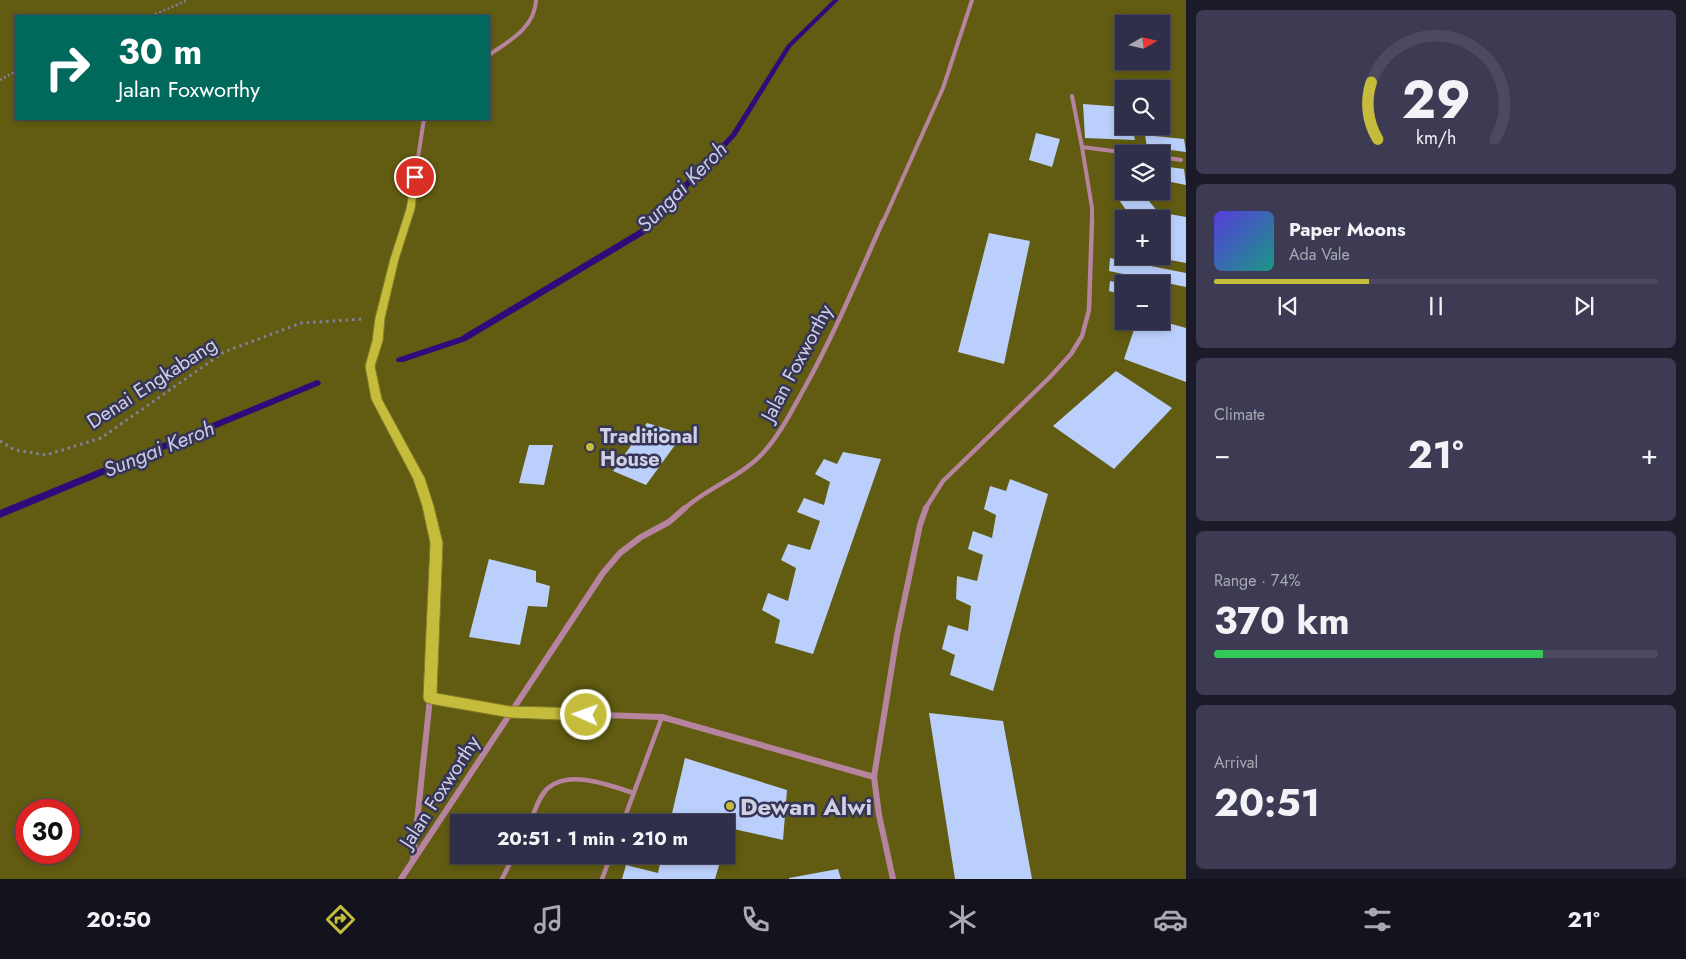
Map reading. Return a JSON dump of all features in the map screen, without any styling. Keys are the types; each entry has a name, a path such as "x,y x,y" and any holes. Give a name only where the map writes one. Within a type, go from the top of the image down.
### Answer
{"street":[{"path":"490,54 524,29 532,18 536,0"},
{"name":"Jalan Foxworthy","path":"401,879 603,573 620,553 642,537 669,522 697,497 734,476 761,455 783,428 827,347 943,88 972,0"},
{"path":"892,879 879,815 874,777 896,635 925,509 943,481 1071,354 1082,336 1089,310 1092,208 1072,96"},
{"name":"Jalan Foxworthy","path":"413,863 430,698 436,543 428,506 419,478 402,450 376,399 370,366 394,259 410,209 424,120"},
{"path":"1082,147 1115,151"},
{"path":"1170,158 1181,160"},
{"path":"430,698 510,712 662,717 874,777"}],"lane":[{"path":"626,814 662,717"},
{"path":"534,814 547,788 559,782 576,779 634,793"},
{"path":"502,879 510,864"},
{"path":"602,879 608,864"}],"path":[{"path":"153,15 188,0"},
{"path":"0,80 15,72"},
{"name":"Denai Engkabang","path":"0,441 15,450 46,455 101,438 224,352 301,323 380,318"}],"shaded area":[{"path":"0,0 1186,0 1186,879 0,879"}],"building":[{"path":"1083,104 1115,106 1115,135 1134,135 1135,140 1085,138"},
{"path":"1036,133 1060,139 1052,167 1029,160"},
{"path":"1145,135 1184,139 1186,152 1170,150 1170,145 1147,145"},
{"path":"1170,167 1184,169 1186,185 1170,182"},
{"path":"1119,200 1148,200 1156,210 1126,210"},
{"path":"1170,214 1186,217 1186,263 1170,260"},
{"path":"989,233 1030,241 1004,364 958,352"},
{"path":"1110,258 1115,259 1115,265 1145,265 1186,273 1186,287 1170,284 1170,275 1128,275 1109,271"},
{"path":"1110,281 1115,282 1115,293 1109,291"},
{"path":"1170,324 1186,328 1186,382 1124,359 1134,330 1170,330"},
{"path":"1116,371 1172,408 1114,469 1053,426"},
{"path":"647,423 683,434 646,485 613,471"},
{"path":"529,445 553,445 544,485 519,483"},
{"path":"843,452 881,459 813,654 775,643 780,620 762,610 768,593 788,601 796,568 781,560 788,544 810,550 820,521 797,512 804,498 824,505 830,482 815,474 824,459 837,464"},
{"path":"1010,479 1048,494 993,691 950,675 955,655 942,649 948,625 968,631 971,606 956,599 957,576 977,581 983,555 968,549 973,531 992,538 996,515 984,509 990,486 1006,491"},
{"path":"489,559 536,571 536,582 550,586 547,607 528,606 520,645 469,637"},
{"path":"929,713 1003,721 1032,879 955,879"},
{"name":"Dewan Alwi","path":"685,758 787,790 783,840 735,829 735,814 672,814"},
{"name":"Dewan Alwi","path":"660,864 719,864 715,879 622,879 626,865 658,873"},
{"name":"Dewan Alwi","path":"838,869 841,879 789,879 789,878"}],"waterway":[{"name":"Sungai Keroh","path":"400,360 463,339 642,232 734,135 789,46 836,0"},
{"name":"Sungai Keroh","path":"0,514 317,383"}],"place":[{"name":"Traditional House","path":"590,447"},
{"name":"Dewan Alwi","path":"730,806"}],"route":[{"path":"415,177 410,209 394,259 370,366 376,399 402,450 419,478 428,506 436,543 430,698 510,712 586,715"}]}
